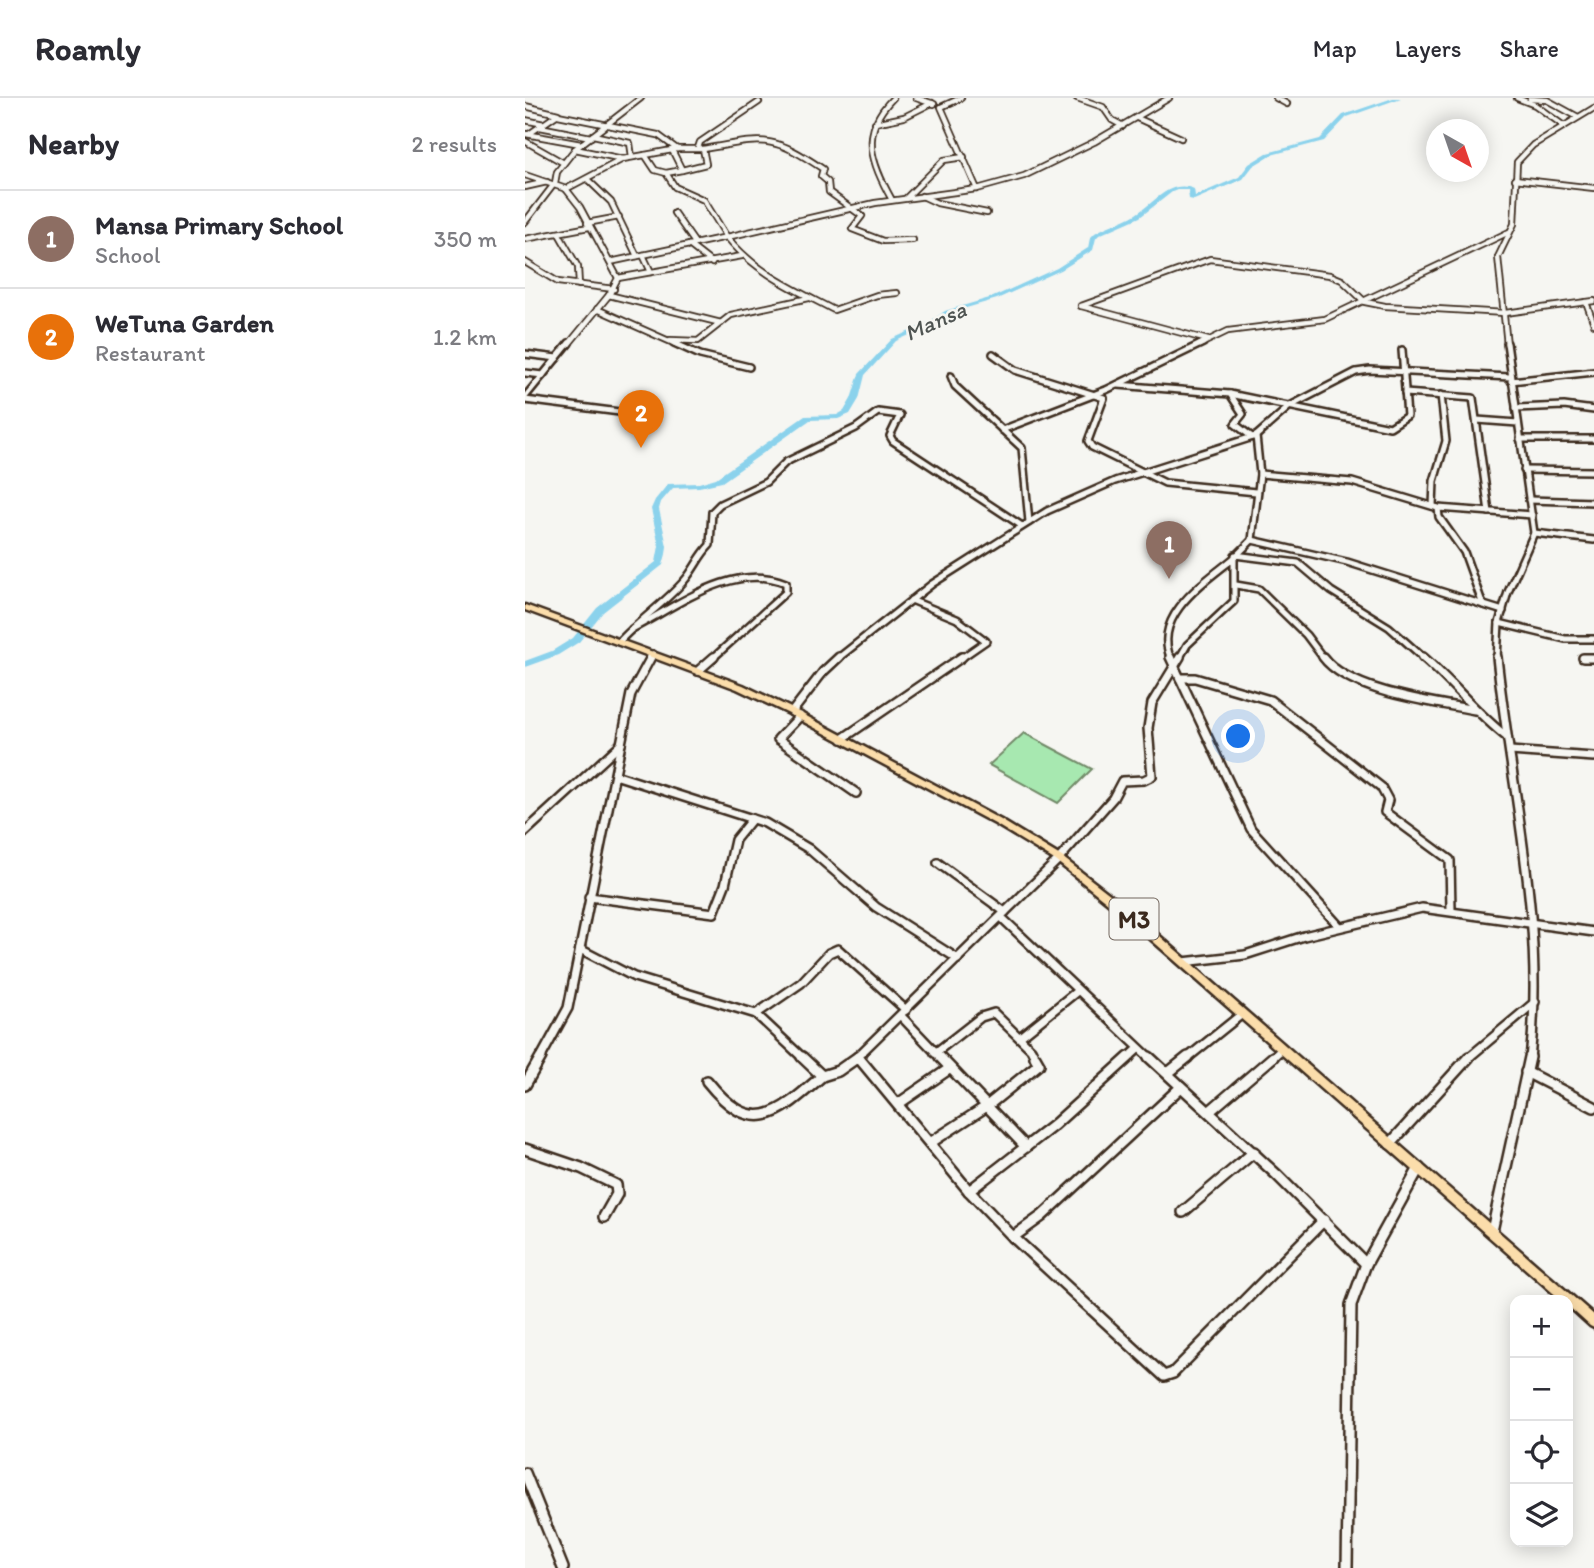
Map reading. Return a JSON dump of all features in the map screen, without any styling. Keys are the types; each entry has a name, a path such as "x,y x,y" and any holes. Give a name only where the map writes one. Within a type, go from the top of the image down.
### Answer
{"main road":[{"name":"M3","path":"525,607 698,671 796,714 989,817 1059,859 1183,962 1594,1322"}],"street":[{"path":"525,222 555,183 562,162 641,98"},
{"path":"892,200 872,161 871,136 875,123 893,98"},
{"path":"916,98 941,107 977,189"},
{"path":"941,107 961,98"},
{"path":"1080,98 1103,107 1112,120 1123,126"},
{"path":"610,262 892,200 977,189 1033,173 1123,126 1169,98"},
{"path":"1276,98 1287,104"},
{"path":"1517,98 1535,105 1564,126"},
{"path":"1530,98 1535,105"},
{"path":"1530,98 1547,100 1578,117"},
{"path":"645,155 655,170 666,173 706,164 700,142 712,135 719,125 759,102"},
{"path":"875,123 904,117 932,103"},
{"path":"525,106 555,112 558,116 658,135 674,149 682,170"},
{"path":"1492,1231 1526,1072 1535,1002 1531,924 1496,652 1499,623 1534,533 1511,379 1498,257 1515,220 1517,162 1523,153 1594,108"},
{"path":"527,134 558,116"},
{"path":"1137,118 1181,138"},
{"path":"525,120 630,143 632,157"},
{"path":"527,134 581,144"},
{"path":"566,189 623,159 674,149 763,139 793,149 799,156 823,169 821,176 828,183 829,192 863,218 852,226 855,231 883,241 913,240"},
{"path":"525,141 562,162"},
{"path":"575,149 623,159"},
{"path":"906,198 944,160 964,157"},
{"path":"666,173 675,187 704,200 742,256 762,273 809,298 837,310 874,294 897,293"},
{"path":"525,175 555,183 566,189 580,207 618,278 614,289 525,399 648,415 652,420 645,430"},
{"path":"587,179 602,189 651,272"},
{"path":"1515,179 1594,188"},
{"path":"525,187 548,182"},
{"path":"922,196 931,202 987,213"},
{"path":"674,213 692,244 712,263"},
{"path":"525,239 559,234 619,217"},
{"path":"1002,430 1096,394 1208,340 1243,328 1320,320 1365,302 1510,232"},
{"path":"559,234 578,267 579,285"},
{"path":"618,278 742,256"},
{"path":"1208,340 1137,323 1082,305 1210,259 1331,275 1342,280 1365,302 1400,308 1505,313 1594,301"},
{"path":"525,262 558,282 614,289"},
{"path":"608,295 721,323"},
{"path":"665,340 698,341 731,315 809,298"},
{"path":"1586,302 1594,324"},
{"path":"597,309 700,355 749,368"},
{"path":"1117,384 1140,389 1198,389 1230,394 1387,428 1406,418 1402,350"},
{"path":"525,354 557,358"},
{"path":"993,354 1015,370 1096,394 1105,400 1092,425 1089,445 1172,485 1256,492"},
{"path":"856,793 778,739 842,653 911,600 1029,522 1115,481 1254,436 1290,406 1356,372 1404,372 1511,379 1594,372"},
{"path":"525,373 543,375"},
{"path":"951,376 955,386 1022,448 1029,522"},
{"path":"1405,393 1473,398 1489,512"},
{"path":"1230,394 1243,414 1235,424 1254,436 1260,474 1252,540 1183,604 1164,634 1179,678 1227,782 1257,837 1340,927"},
{"path":"1441,395 1446,442 1434,481 1436,507 1439,517 1464,552 1483,605"},
{"path":"1516,408 1563,406 1594,410"},
{"path":"619,642 685,580 697,558 711,542 712,512 720,504 766,482 786,462 856,428 878,411 900,415 890,436 893,441 1022,526"},
{"path":"1477,421 1518,424"},
{"path":"1520,439 1594,439"},
{"path":"1524,470 1594,471"},
{"path":"1260,474 1352,482 1436,507 1532,515"},
{"path":"1529,500 1594,502"},
{"path":"1534,533 1594,540"},
{"path":"1252,540 1294,547 1503,611"},
{"path":"707,1081 732,1109 763,1116 782,1111 822,1076 838,1071 858,1057 1059,859 1104,809 1124,780 1144,780 1152,776 1149,715 1173,664 1187,645 1228,610 1237,596 1234,556"},
{"path":"1234,556 1298,563 1331,591 1389,627 1446,677 1476,710 1507,737"},
{"path":"629,631 732,580 760,575 786,583 786,592 698,671"},
{"path":"1236,585 1259,589 1306,635 1327,663 1343,673 1388,691 1476,710"},
{"path":"842,739 986,641 957,619 911,600"},
{"path":"1499,623 1565,639 1594,639"},
{"path":"525,1085 568,1008 634,687 653,654"},
{"path":"1583,658 1594,658"},
{"path":"1179,678 1195,678 1270,700 1381,787 1388,800 1385,812 1450,860 1451,910"},
{"path":"525,832 621,743"},
{"path":"1510,751 1594,757"},
{"path":"615,775 752,819 787,834 876,906 958,959"},
{"path":"589,897 714,913 725,885 735,840 752,819"},
{"path":"938,863 1003,914 1076,992 1254,1152 1366,1264"},
{"path":"1183,962 1245,955 1404,910 1422,908 1594,932"},
{"path":"580,949 634,977 756,1014 822,1076"},
{"path":"756,1014 801,983 829,953 838,949 903,1013 949,1069 1026,1147"},
{"path":"1020,1037 1076,992"},
{"path":"1390,1144 1462,1063 1535,1002"},
{"path":"930,1143 987,1106 1039,1064 1039,1058 994,1013 988,1013 935,1053"},
{"path":"1168,1073 1242,1014"},
{"path":"969,1191 1026,1147 1138,1049"},
{"path":"1210,1111 1282,1049"},
{"path":"858,1057 969,1191 1013,1237 1164,1377 1173,1373 1324,1220"},
{"path":"898,1104 949,1069"},
{"path":"1526,1072 1594,1107"},
{"path":"1013,1237 1042,1216 1181,1087"},
{"path":"525,1149 581,1168 616,1185 617,1194 604,1217"},
{"path":"1183,1212 1254,1152"},
{"path":"1347,1568 1349,1323 1366,1264 1419,1168"},
{"path":"525,1473 563,1568"}],"green space":[{"path":"1024,733 1092,769 1058,803 989,765"}],"waterway":[{"name":"Mansa","path":"525,664 555,653 576,640 600,610 660,563 663,546 655,509 657,502 671,486 699,485 719,480 808,418 838,417 847,412 855,399 862,374 894,340 930,324 947,312 995,298 1059,269 1091,249 1093,238 1097,234 1138,215 1170,191 1191,189 1192,199 1241,178 1251,165 1269,154 1322,140 1345,116 1398,98"}],"place":[{"name":"WeTuna Garden","path":"641,448"},
{"name":"Mansa Primary School","path":"1169,579"}]}
